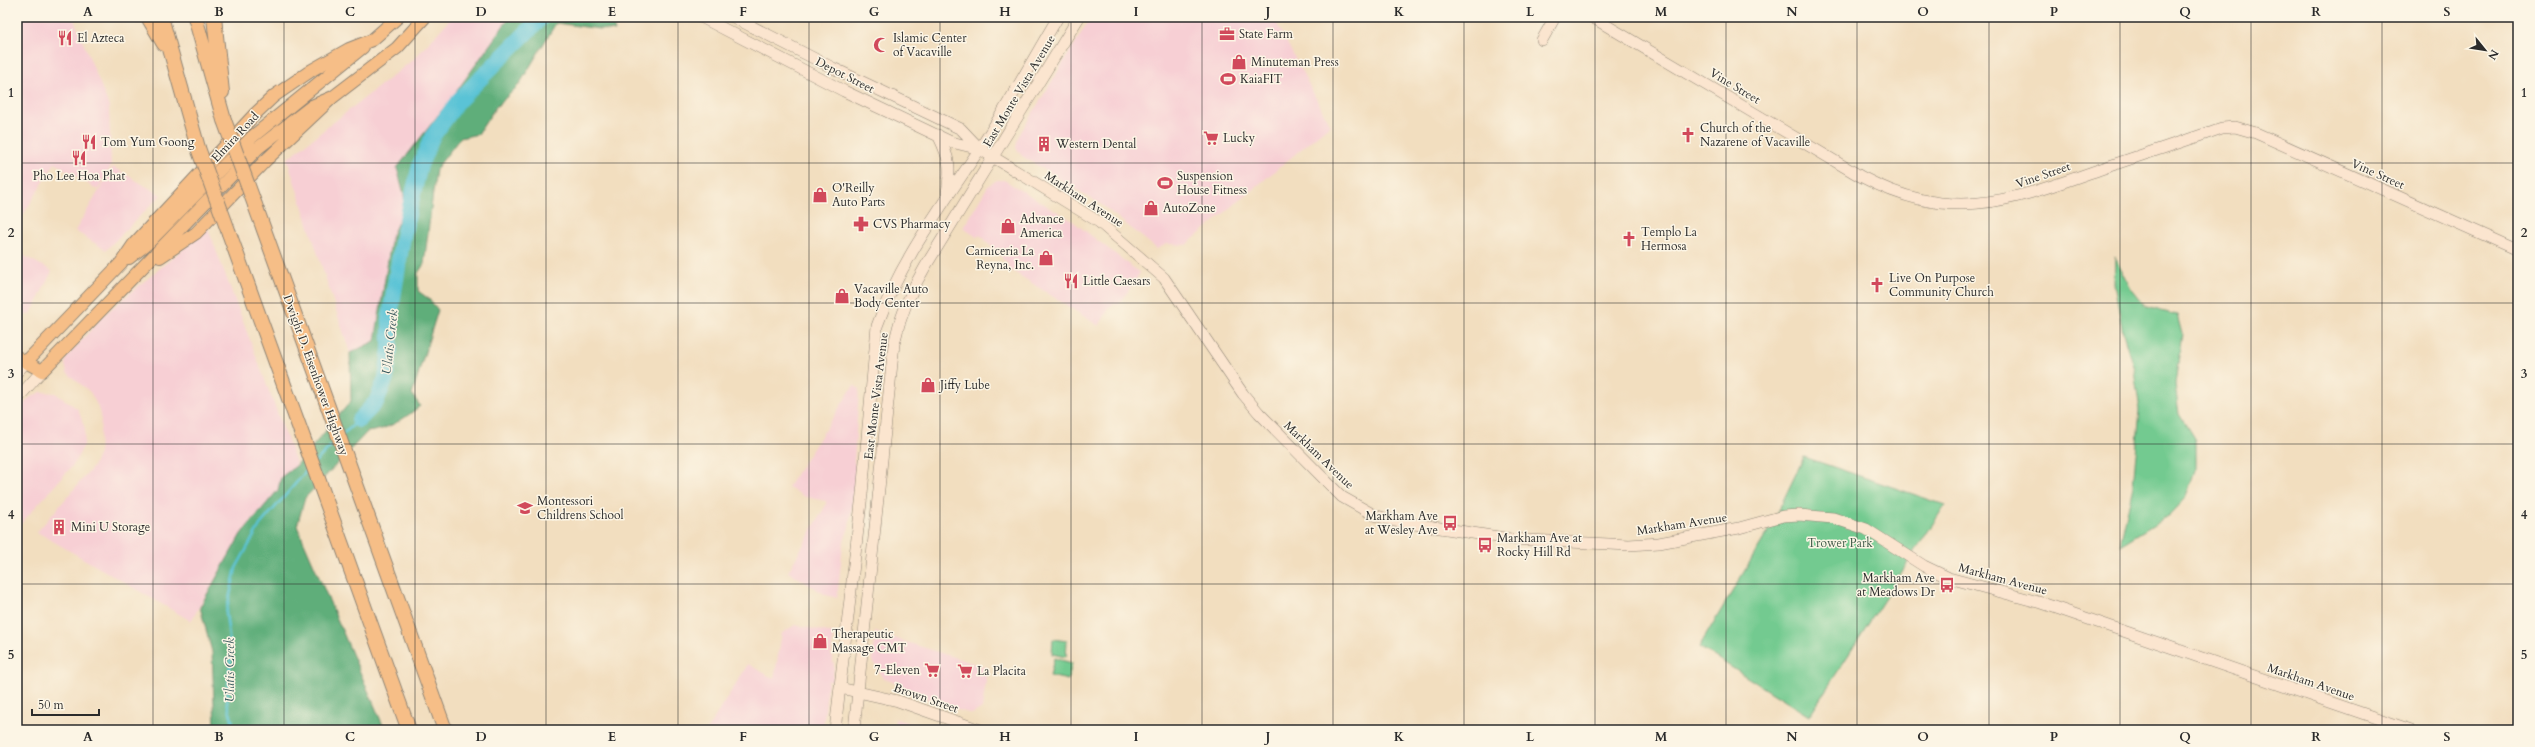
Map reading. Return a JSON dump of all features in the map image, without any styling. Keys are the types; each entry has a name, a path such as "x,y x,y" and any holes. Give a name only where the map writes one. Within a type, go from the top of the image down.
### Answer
{"highway":[{"path":"148,17 171,56"},
{"path":"161,17 198,148 409,730"},
{"name":"Dwight D. Eisenhower Highway","path":"195,17 224,120 445,730"},
{"path":"214,17 224,120"}],"main road":[{"name":"Elmira Road","path":"21,360 121,263 148,243 252,137 372,40 398,17"},
{"name":"Elmira Road","path":"42,371 77,333 149,263 258,148 312,106 333,97 396,48 425,17"},
{"name":"Elmira Road","path":"121,263 134,244 274,96 312,70 349,49 372,40"},
{"path":"21,360 42,371"}],"street":[{"name":"Depot Street","path":"701,17 844,91 951,142 980,149"},
{"name":"Depot Street","path":"733,17 833,68 960,129 980,149 994,157"},
{"name":"East Monte Vista Avenue","path":"835,730 862,494 877,326 886,302 916,242 980,149 1058,17"},
{"path":"1545,17 1542,40 1554,17 1548,17"},
{"name":"Vine Street","path":"1592,17 1860,176 1889,190 1914,199 1962,205 2007,200 2222,128 2235,127 2256,133 2518,250"},
{"name":"East Monte Vista Avenue","path":"854,730 897,328 908,295 1078,18"},
{"path":"938,135 948,155 951,170 947,197"},
{"name":"Markham Avenue","path":"994,157 1099,222 1164,278 1258,414 1342,497 1374,515 1394,521 1511,539 1629,545 1659,543 1732,530 1783,516 1799,515 1833,518 1866,528 1924,566 1949,578 2042,603 2411,730"},
{"name":"Elmira Road","path":"17,372 21,360"},
{"name":"Elmira Road","path":"17,400 42,371"},
{"name":"Brown Street","path":"840,688 898,701 980,730"}],"shaded area":[{"path":"17,17 73,17 109,106 111,166 98,190 55,163 17,225"},
{"path":"452,17 513,17 509,18 454,95 397,168 404,194 405,207 392,235 375,341 350,353 287,159 414,59"},
{"path":"1091,17 1268,17 1275,20 1330,125 1186,245 1167,244 1157,249 1102,205 1022,156 1016,148 1018,137"},
{"path":"113,167 161,195 106,250 75,231"},
{"path":"997,180 1004,180 1071,220 1140,273 1119,305 1114,304 1110,307 1099,326 1008,268 1009,265 980,235 977,237 963,228 988,186"},
{"path":"207,226 297,465 281,477 278,490 241,534 191,621 37,532 93,467 99,453 101,418 97,405 90,392 67,373 65,364 67,357 104,315 182,250"},
{"path":"17,252 52,271 31,314 17,317"},
{"path":"854,385 859,389 854,462 857,471 849,527 843,544 837,598 826,595 788,572 826,505 826,501 805,497 788,487"},
{"path":"41,392 55,393 78,409 85,429 84,445 74,464 17,528 17,412 29,398"},
{"path":"795,625 833,633 831,654 834,664 833,681 828,681 823,730 707,730 748,664 774,679 782,633"},
{"path":"875,632 988,668 982,708 972,714 936,703 882,677 872,660"},
{"path":"895,719 930,729 895,730"}],"green space":[{"path":"611,17 615,31 556,23 519,85 495,108 478,134 460,138 436,169 424,264 418,273 418,291 429,299 438,310 412,394 420,406 389,426 367,432 305,498 297,526 385,730 215,730 212,652 200,607 241,534 278,490 281,477 296,466 351,401 350,353 375,341 392,235 405,207 404,194 397,168 454,95 509,18"},
{"path":"2115,257 2132,290 2146,307 2177,315 2182,334 2175,384 2179,414 2195,440 2195,470 2186,497 2169,515 2120,545 2133,486 2140,410 2134,370 2123,333 2114,283"},
{"name":"Trower Park","path":"1804,457 1945,505 1809,716 1699,647 1769,530"},
{"path":"1053,639 1067,641 1066,657 1052,654"},
{"path":"1054,658 1072,663 1068,680 1050,676"}],"waterway":[{"name":"Ulatis Creek","path":"359,420 376,402 386,378 390,348 390,316 403,236 420,165 432,137 459,100 542,17"},
{"name":"Ulatis Creek","path":"343,434 359,420"},
{"name":"Ulatis Creek","path":"316,461 335,442"},
{"name":"Ulatis Creek","path":"235,730 227,702 231,653 226,613 236,568 260,525 308,469"}],"place":[{"name":"State Farm","path":"1227,34"},
{"name":"El Azteca","path":"65,38"},
{"name":"Islamic Center of Vacaville","path":"881,45"},
{"name":"Minuteman Press","path":"1239,62"},
{"name":"KaiaFIT","path":"1228,79"},
{"name":"Church of the Nazarene of Vacaville","path":"1688,135"},
{"name":"Lucky","path":"1211,138"},
{"name":"Tom Yum Goong","path":"89,142"},
{"name":"Western Dental","path":"1044,144"},
{"name":"Pho Lee Hoa Phat","path":"79,158"},
{"name":"Suspension House Fitness","path":"1165,183"},
{"name":"O'Reilly Auto Parts","path":"820,195"},
{"name":"AutoZone","path":"1151,208"},
{"name":"CVS Pharmacy","path":"861,224"},
{"name":"Advance America","path":"1008,226"},
{"name":"Templo La Hermosa","path":"1629,239"},
{"name":"Carniceria La Reyna, Inc.","path":"1046,258"},
{"name":"Little Caesars","path":"1071,281"},
{"name":"Live On Purpose Community Church","path":"1877,285"},
{"name":"Vacaville Auto Body Center","path":"842,296"},
{"name":"Jiffy Lube","path":"928,385"},
{"name":"Montessori Childrens School","path":"525,508"},
{"name":"Markham Ave at Wesley Ave","path":"1450,523"},
{"name":"Mini U Storage","path":"59,527"},
{"name":"Markham Ave at Rocky Hill Rd","path":"1485,545"},
{"name":"Markham Ave at Meadows Dr","path":"1947,585"},
{"name":"Therapeutic Massage CMT","path":"820,641"},
{"name":"7-Eleven","path":"932,670"},
{"name":"La Placita","path":"965,671"}]}
